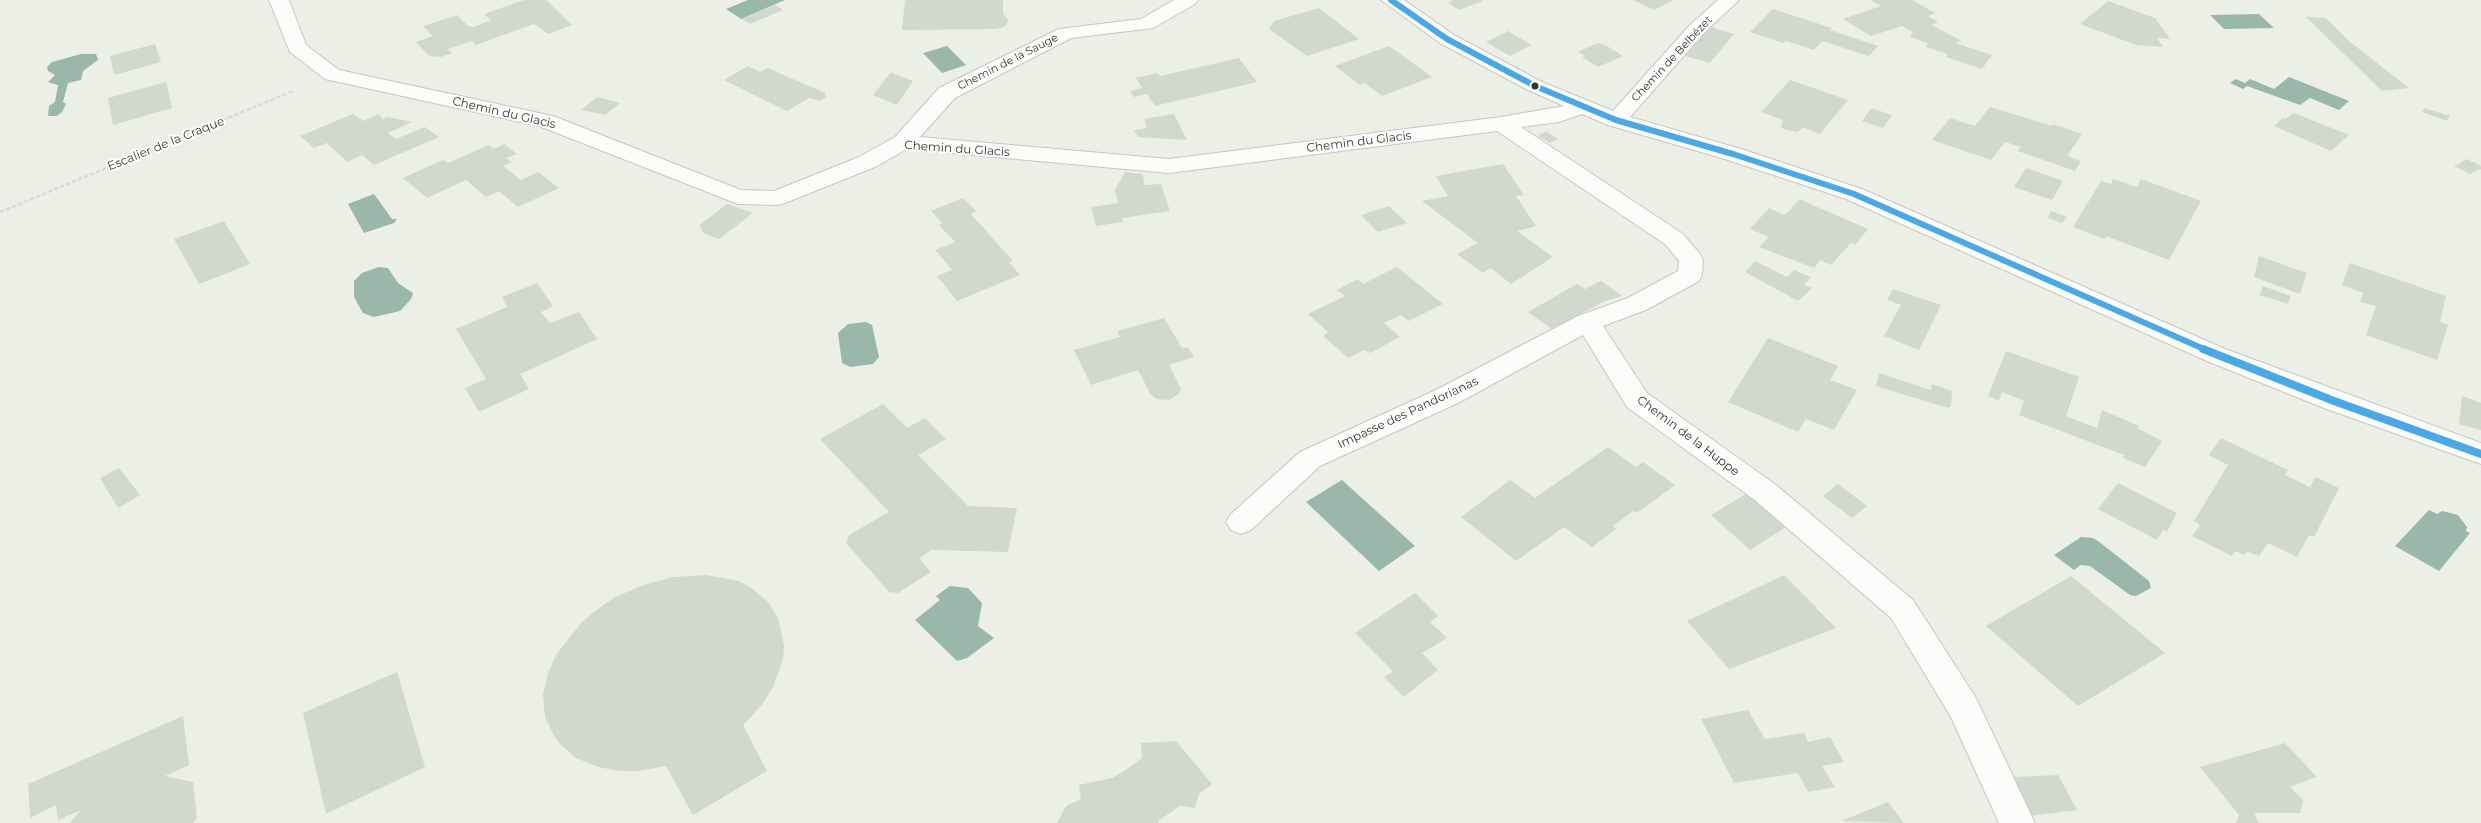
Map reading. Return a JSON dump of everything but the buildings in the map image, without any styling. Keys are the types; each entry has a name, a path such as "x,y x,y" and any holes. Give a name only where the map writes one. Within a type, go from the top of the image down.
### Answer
{"street":[{"name":"Chemin du Glacis","path":"279,0 298,48 332,75 546,120 738,197 777,198 867,162 903,142 1170,166 1501,124 1559,115 1583,106"},
{"name":"Chemin de la Sauge","path":"903,142 947,93 1066,32 1146,24 1188,0"},
{"path":"1391,0 1447,39 1535,86 1616,120 1733,154 1854,194 2216,355 2334,401 2481,454"},
{"name":"Chemin de Belbézet","path":"1616,120 1697,29 1729,0"},
{"path":"1501,124 1674,239 1692,260 1690,275 1637,304 1587,322"},
{"name":"Impasse des Pandorianas","path":"1241,522 1310,459 1448,396 1587,322"},
{"name":"Chemin de la Huppe","path":"1587,322 1636,400 1766,493 1902,609 1964,708 2017,823"}],"path":[{"name":"Escalier de la Craque","path":"0,212 332,75"}],"shaded area":[{"path":"748,0 785,0 741,19 726,9"},
{"path":"2259,14 2274,28 2224,29 2210,15"},
{"path":"947,46 966,65 942,73 923,53"},
{"path":"81,54 96,54 98,60 83,71 81,80 68,83 63,102 66,104 62,112 57,116 48,116 49,106 55,102 58,85 48,82 55,75 48,71 47,67 52,62"},
{"path":"2289,77 2349,101 2339,110 2310,98 2300,105 2247,86 2243,89 2230,83 2236,79 2245,83 2250,79 2274,89"},
{"path":"374,194 392,219 397,219 394,223 364,233 348,204"},
{"path":"379,267 388,268 398,283 413,293 411,299 400,311 374,317 363,313 354,297 354,281 362,273"},
{"path":"866,322 872,325 879,357 873,364 850,367 842,363 838,333 848,324"},
{"path":"1342,480 1415,546 1379,571 1306,502"},
{"path":"2429,510 2437,514 2442,511 2458,515 2467,527 2466,531 2470,533 2439,571 2395,546"},
{"path":"2081,537 2093,538 2098,541 2149,581 2151,588 2136,596 2130,595 2090,566 2081,565 2074,570 2054,555"},
{"path":"950,586 968,588 982,603 978,626 994,638 967,658 957,661 915,620 940,600 936,596"}],"transit line":[{"path":"1391,0 1447,39 1535,86 1616,120 1733,154 1854,194 2216,355 2334,401 2481,454"}]}
